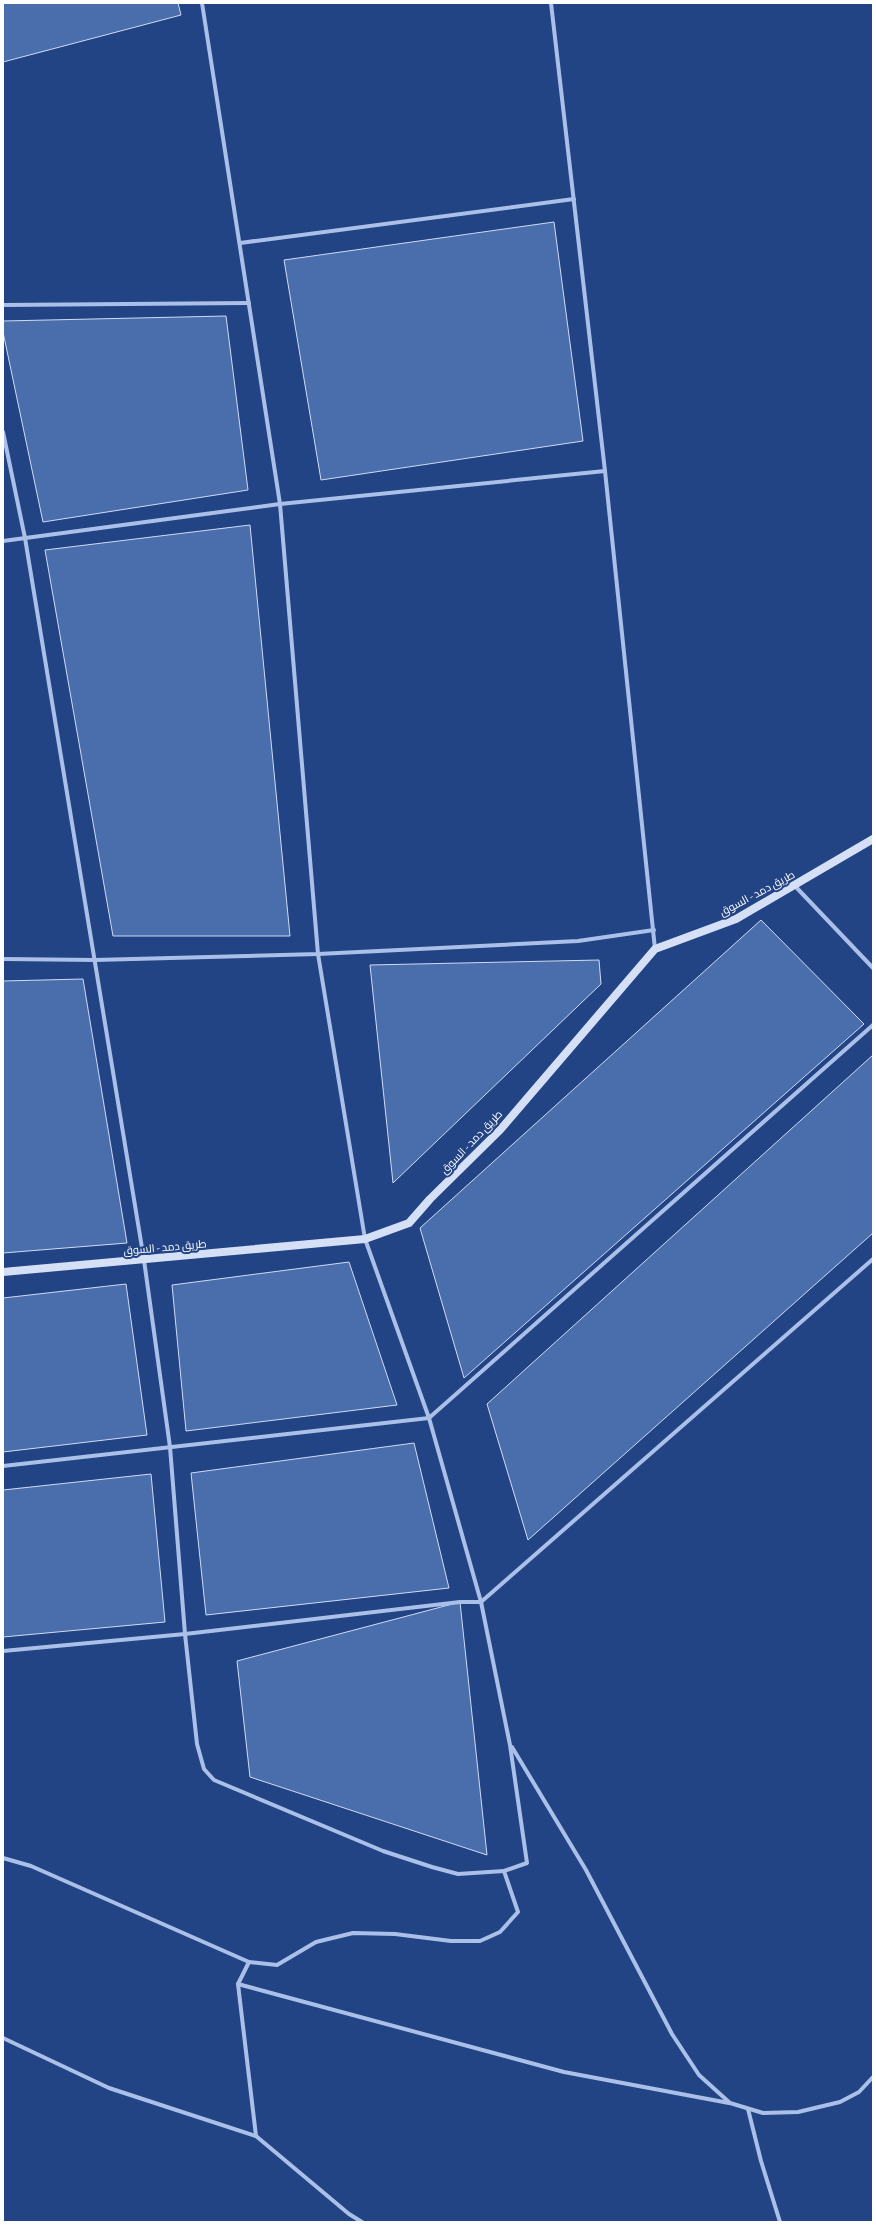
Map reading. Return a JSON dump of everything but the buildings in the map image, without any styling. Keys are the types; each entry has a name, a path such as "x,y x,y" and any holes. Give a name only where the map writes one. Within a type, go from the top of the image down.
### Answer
{"main road":[{"name":"طريق دمد - السوق","path":"3,1272 365,1239 409,1223 430,1199 500,1130 655,949 736,919 873,839"}],"street":[{"path":"3,432 25,538 144,1260 170,1447 185,1634 197,1744 204,1769 214,1780 383,1851 432,1868 458,1874 504,1871 527,1863 510,1745 481,1602 429,1418 365,1239 318,954 280,504 202,3"},
{"path":"551,3 605,471 655,949"},
{"path":"240,243 574,199"},
{"path":"3,305 249,303"},
{"path":"3,541 280,504 605,471"},
{"path":"794,886 873,968"},
{"path":"3,959 95,960 318,954 578,941 654,930"},
{"path":"3,1466 429,1418 873,1025"},
{"path":"3,1652 185,1634 460,1602 481,1602 873,1259"},
{"path":"510,1745 586,1870 672,2034 699,2075 730,2104"},
{"path":"3,1858 31,1866 249,1962 277,1965 316,1942 353,1934 395,1934 451,1940 480,1940 500,1932 518,1912 504,1871"},
{"path":"249,1962 238,1984 256,2136"},
{"path":"238,1984 564,2072 730,2104 763,2113 798,2112 840,2102 859,2092 873,2077"},
{"path":"3,2038 109,2088 256,2136 349,2214 362,2222"},
{"path":"748,2109 761,2161 780,2222"}]}
